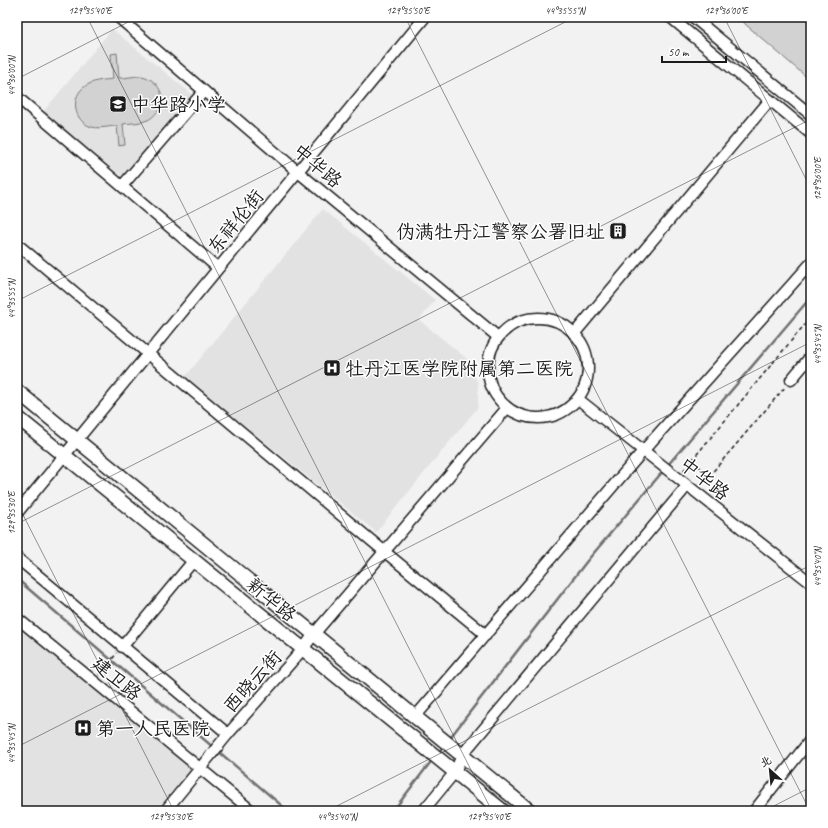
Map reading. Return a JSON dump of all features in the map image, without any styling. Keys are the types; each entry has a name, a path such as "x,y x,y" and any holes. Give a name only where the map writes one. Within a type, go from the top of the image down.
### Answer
{"main road":[{"path":"17,391 71,448 314,634 530,811"},
{"name":"新华路","path":"17,417 71,448 194,560 503,811"}],"street":[{"name":"中华路","path":"118,17 298,171 498,337"},
{"name":"东祥伦街","path":"17,513 425,17"},
{"path":"670,17 811,134"},
{"path":"693,17 811,115"},
{"path":"122,186 204,91"},
{"path":"17,97 218,268"},
{"path":"574,334 770,100"},
{"path":"17,244 486,635"},
{"path":"415,717 643,451 811,263"},
{"path":"542,318 558,322 572,330 574,334 582,343 587,357 588,372 585,386 578,399 566,410 552,416 536,418 521,416 507,408 496,396 489,382 487,366 490,351 498,337 510,326 525,319 542,318"},
{"path":"791,380 811,356"},
{"name":"中华路","path":"578,399 811,583"},
{"name":"西晓云街","path":"165,811 228,734 303,649 314,634 507,408"},
{"path":"422,811 455,772 462,755 687,486"},
{"path":"17,558 228,734"},
{"path":"122,647 194,560"},
{"name":"建卫路","path":"17,618 252,811"},
{"path":"754,811 811,740"}],"path":[{"path":"805,17 811,20"},
{"path":"677,478 811,317"},
{"path":"692,460 710,475 791,380"},
{"path":"94,681 122,647"}],"shaded area":[{"path":"737,17 811,17 811,81"},
{"name":"中华路小学","path":"112,29 193,95 124,178 43,112"},
{"path":"117,53 119,78 145,77 156,84 162,96 162,103 159,109 150,119 142,122 123,124 125,145 119,146 117,126 99,128 89,126 83,122 76,111 76,99 83,88 89,84 101,80 113,79 111,54"},
{"name":"牡丹江医学院附属第二医院","path":"323,209 435,300 419,320 466,358 478,383 478,407 376,532 185,377"},
{"name":"第一人民医院","path":"17,619 198,768 163,811 17,811"}],"waterway":[{"path":"667,466 811,297"},
{"path":"449,739 587,561 664,470"},
{"path":"17,579 214,748"},
{"path":"438,754 444,745"},
{"path":"218,751 288,811"},
{"path":"393,811 433,759"}],"place":[{"name":"中华路小学","path":"118,104"},
{"name":"伪满牡丹江警察公署旧址","path":"618,231"},
{"name":"牡丹江医学院附属第二医院","path":"332,368"},
{"name":"第一人民医院","path":"83,728"}]}
